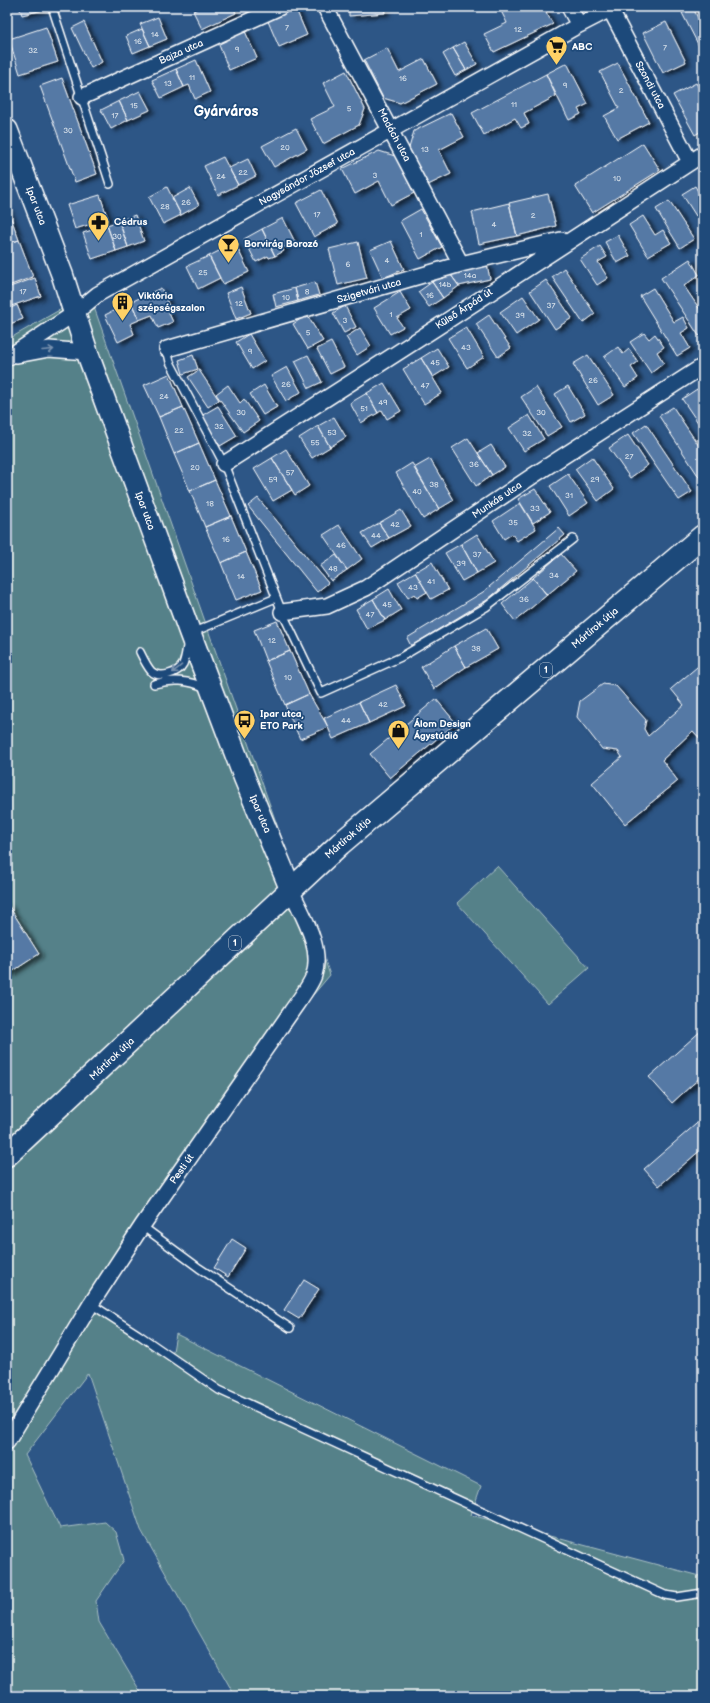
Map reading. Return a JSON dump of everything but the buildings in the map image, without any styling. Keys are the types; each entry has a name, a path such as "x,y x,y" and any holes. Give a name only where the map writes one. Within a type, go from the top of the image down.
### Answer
{"main road":[{"name":"Mártírok útja","path":"7,1156 291,890 365,823 703,536"}],"street":[{"name":"Bajza utca","path":"82,97 280,7"},
{"name":"Madách utca","path":"325,7 461,264"},
{"path":"569,7 579,25"},
{"name":"Nagysándor József utca","path":"8,357 74,313 98,294 612,8"},
{"name":"Szondi utca","path":"612,8 690,162"},
{"name":"Ipar utca","path":"7,130 62,274 87,352 190,633 245,779 291,890"},
{"name":"Külső Árpád út","path":"224,464 703,154"},
{"name":"Szigetvári utca","path":"167,349 461,264 572,238"},
{"path":"8,357 49,349 87,352"},
{"name":"Munkás utca","path":"282,612 327,606 366,588 534,475 703,366"},
{"name":"Pesti út","path":"7,1442 91,1304 142,1226 291,1012 314,976 316,952 307,926 291,890"}],"lane":[{"path":"52,7 110,184"},
{"path":"167,349 170,362 224,464 276,598 321,693 401,656 486,607 573,539"},
{"path":"140,652 151,672 160,675 171,673 178,670 183,664 190,633 276,598"},
{"path":"154,684 163,682 192,682 212,691"},
{"path":"142,1226 199,1268 290,1328"},
{"path":"91,1304 219,1390 664,1595 677,1597 703,1593"}],"green space":[{"path":"89,293 330,975 251,1068 94,1300 172,1357 176,1334 481,1486 471,1515 703,1577 703,1696 235,1696 141,1530 88,1373 25,1455 60,1528 105,1522 116,1532 124,1560 96,1601 99,1622 143,1696 7,1696 7,340"},
{"path":"497,866 589,968 548,1004 457,903"}],"place":[{"name":"ABC","path":"556,66"},
{"name":"Cédrus","path":"99,242"},
{"name":"Borvirág Borozó","path":"229,264"},
{"name":"Viktória szépségszalon","path":"122,322"},
{"name":"Ipar utca, ETO Park","path":"244,740"},
{"name":"Álom Design Ágystúdió","path":"398,750"}],"district":[{"name":"Gyárváros","path":"226,111"}]}
